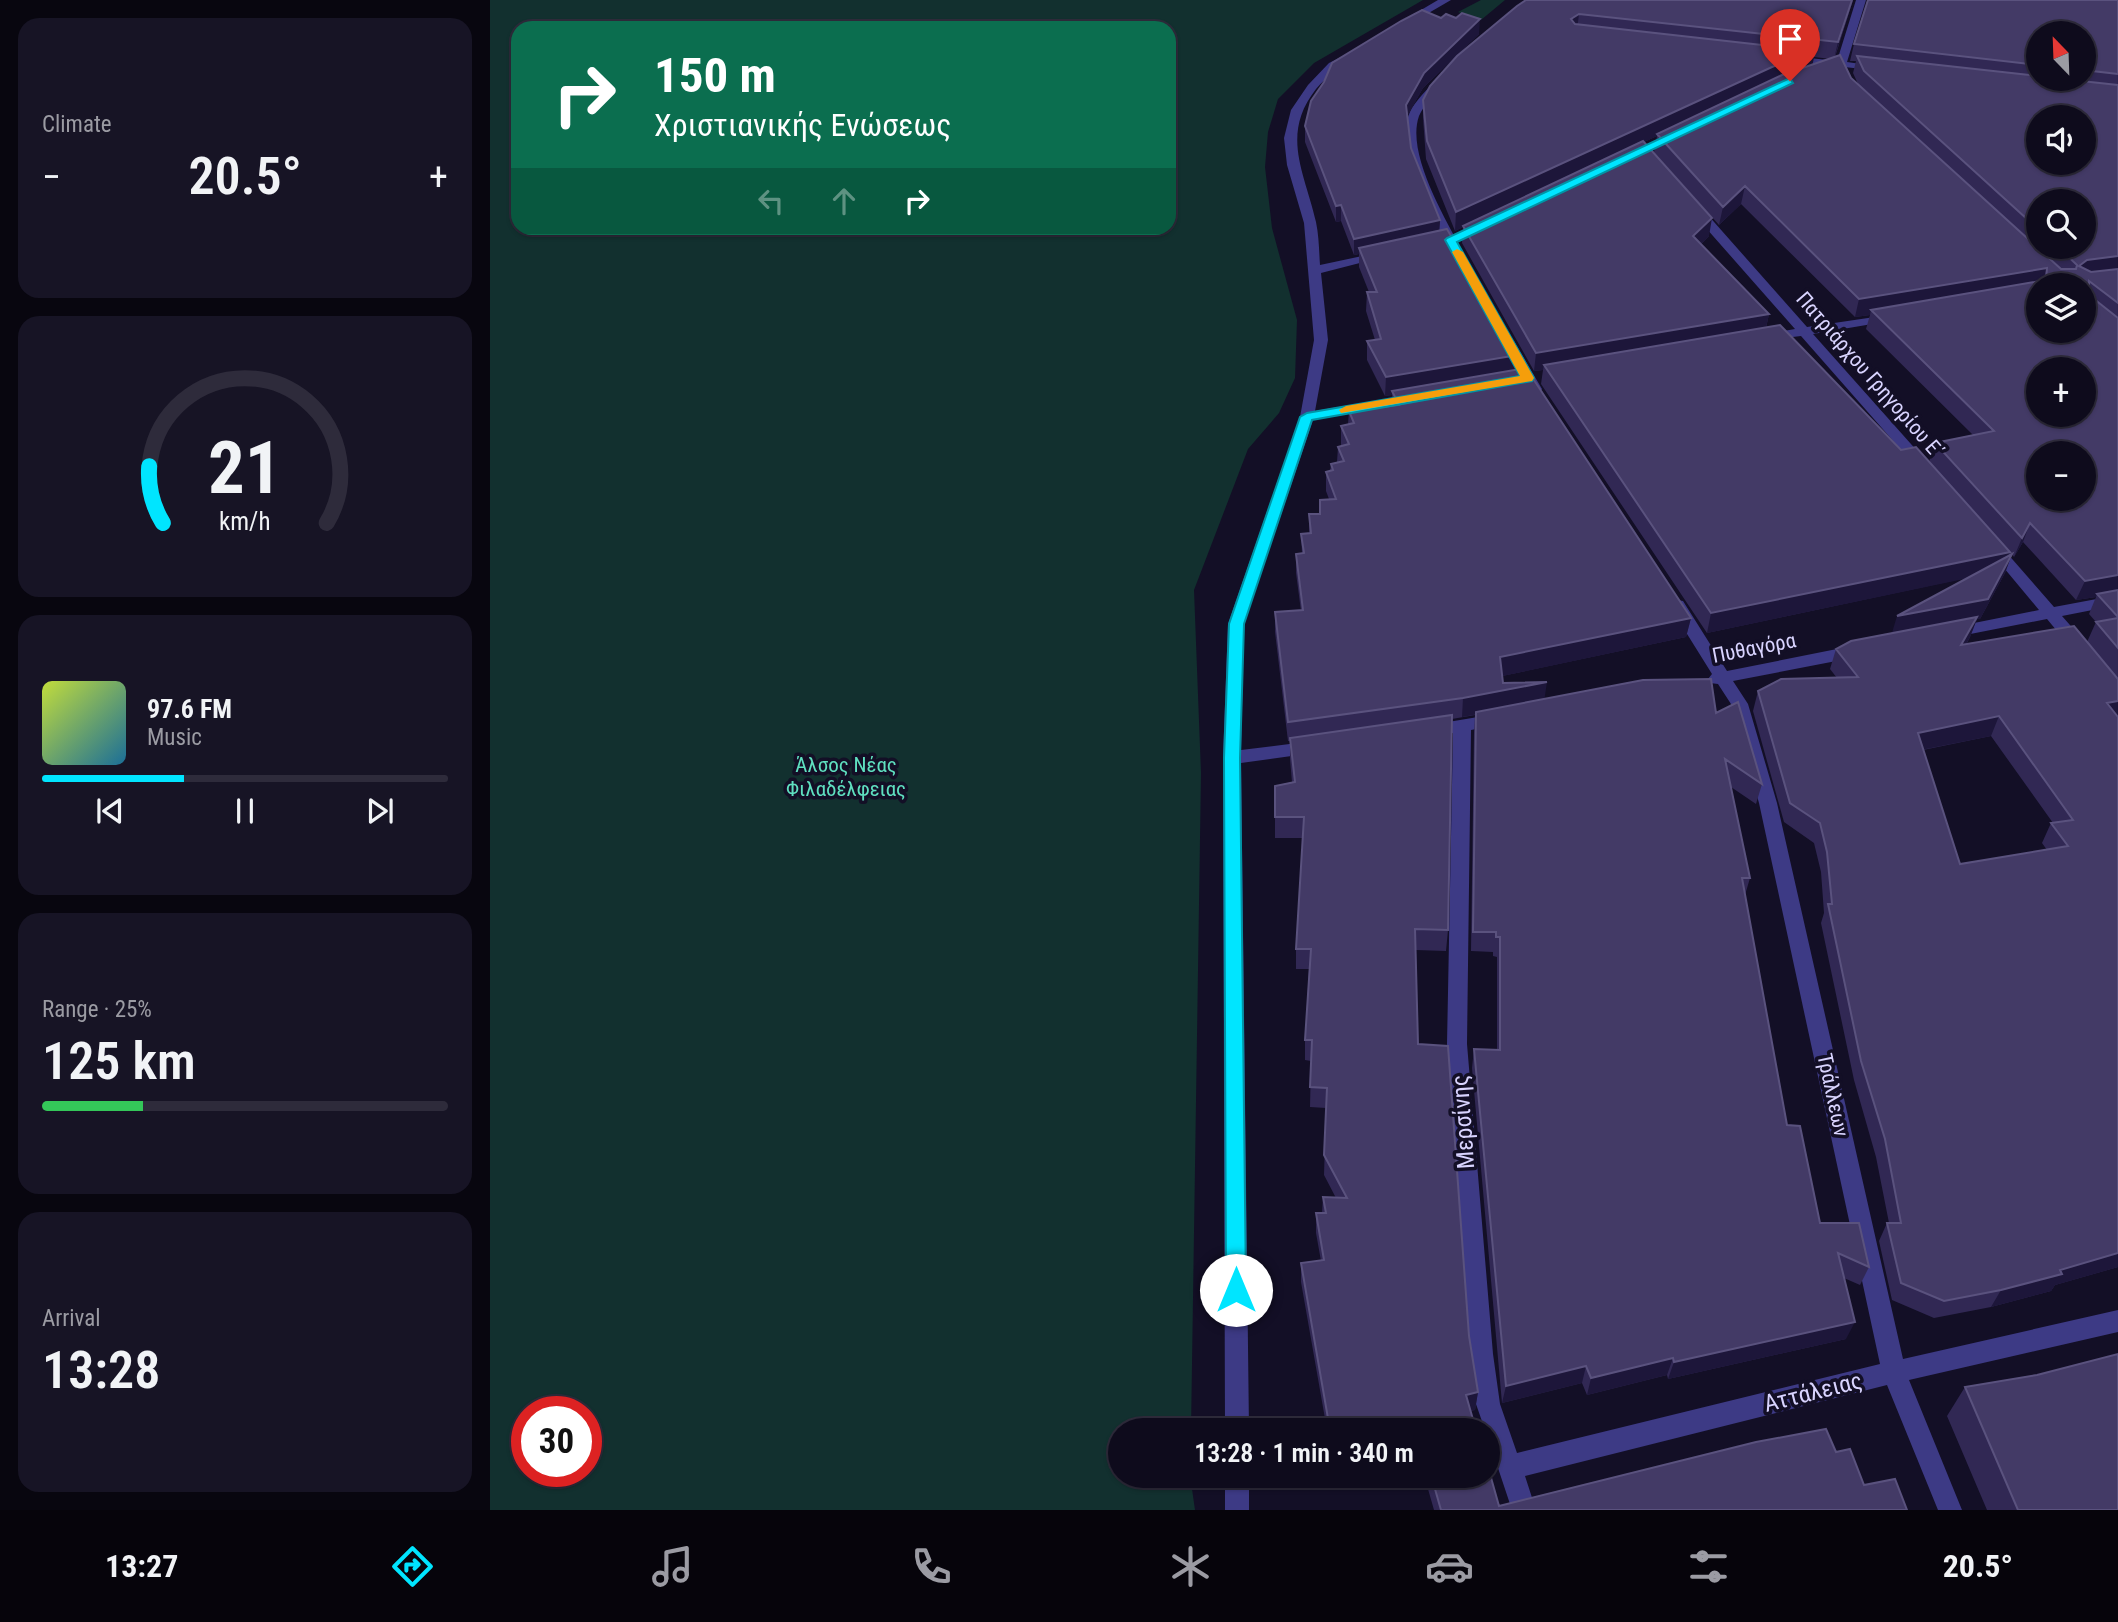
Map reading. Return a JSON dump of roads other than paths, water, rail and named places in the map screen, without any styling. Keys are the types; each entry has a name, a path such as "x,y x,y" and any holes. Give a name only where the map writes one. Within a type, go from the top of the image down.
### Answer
{"street":[{"path":"1390,30 1446,0"},
{"path":"1849,82 1841,64 1861,0"},
{"path":"1237,1418 1232,758 1236,624 1307,417 1321,340 1310,223 1293,165 1290,138 1297,110 1312,87 1333,65 1356,51"},
{"path":"1775,57 1896,71"},
{"path":"1806,75 1841,64"},
{"path":"1446,74 1413,116 1410,135 1427,193 1463,263"},
{"name":"Πατριάρχου Γρηγορίου Ε΄","path":"1688,201 1933,478"},
{"path":"1315,270 1396,252"},
{"path":"1751,340 1908,314"},
{"path":"1502,332 1542,401"},
{"path":"1307,417 1424,396"},
{"path":"1988,540 2085,653"},
{"name":"Τράλλεων","path":"1671,596 1725,677 1739,704 1768,803 1894,1372 1950,1510"},
{"path":"1930,637 2118,600"},
{"name":"Πυθαγόρα","path":"1699,682 1875,648"},
{"path":"1408,734 1514,717"},
{"name":"Μερσίνης","path":"1462,726 1457,1044 1481,1354 1488,1404 1524,1510"},
{"path":"1232,758 1327,745"},
{"name":"Αττάλειας","path":"1510,1467 1894,1372 2118,1321"},
{"path":"1237,1488 1237,1510"}],"park label":[{"name":"Άλσος Νέας Φιλαδέλφειας","path":"846,777"}]}
